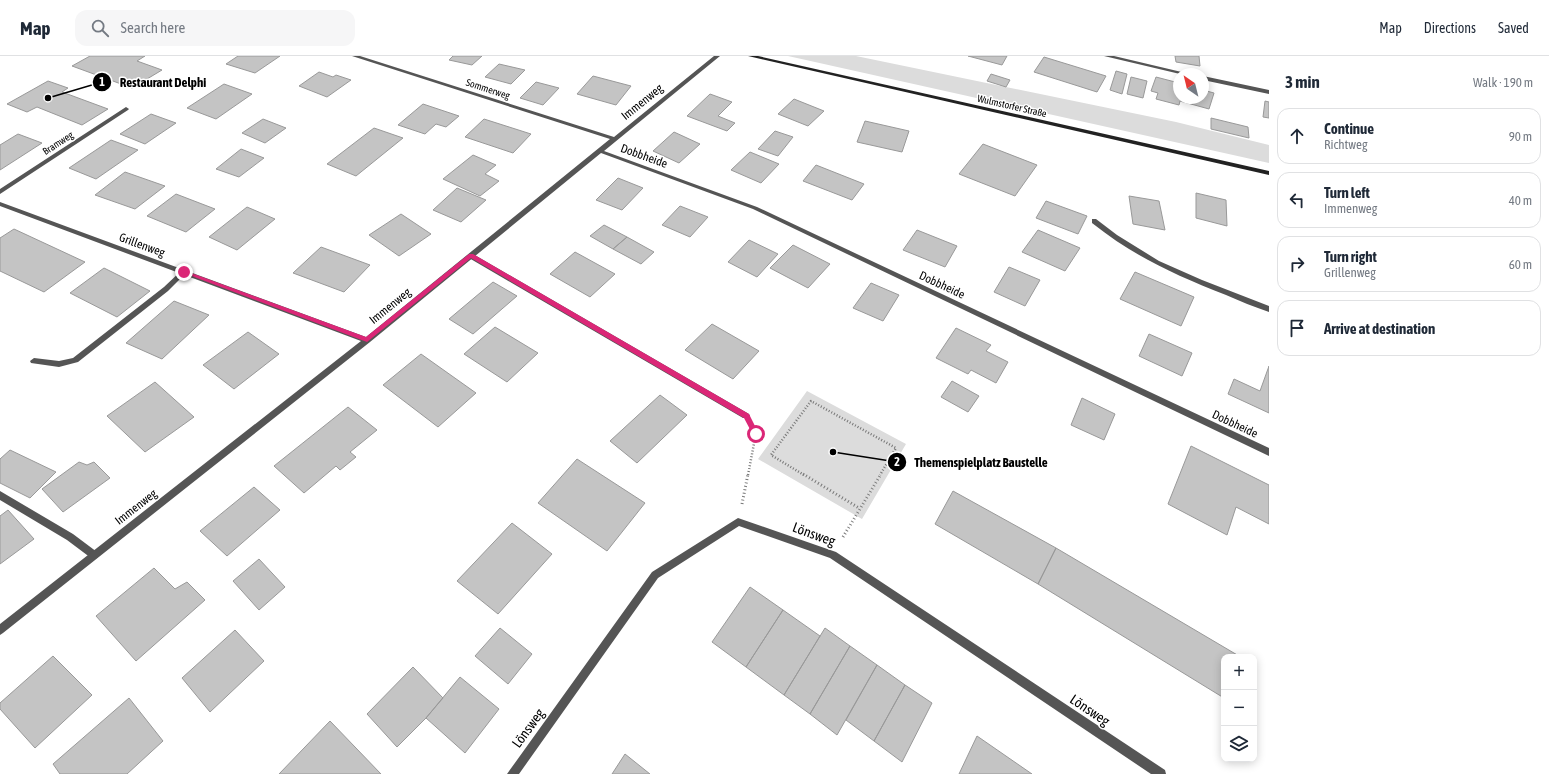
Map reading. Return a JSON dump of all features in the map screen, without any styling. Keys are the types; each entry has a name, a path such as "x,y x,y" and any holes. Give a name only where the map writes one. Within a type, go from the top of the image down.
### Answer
{"main road":[{"name":"Wulmstorfer Straße","path":"751,56 1269,173"}],"street":[{"name":"Sommerweg","path":"355,56 615,139"},
{"name":"Immenweg","path":"0,630 367,340 717,56"},
{"path":"1107,56 1173,71"},
{"path":"1209,79 1269,92"},
{"name":"Bramweg","path":"0,192 126,109"},
{"name":"Dobbheide","path":"600,151 755,208 1269,452"},
{"name":"Grillenweg","path":"0,204 367,340"},
{"path":"1094,221 1120,242 1160,265 1269,310"},
{"path":"471,256 746,416"},
{"path":"34,360 59,364 75,360 166,289 184,272"},
{"path":"0,495 70,537 94,555"},
{"name":"Lönsweg","path":"512,774 655,575 738,522 833,555 1161,774"}],"path":[{"path":"833,555 859,508 896,448 811,401 771,455 859,508"},
{"path":"738,522 756,434 746,416"}],"shaded area":[{"path":"788,56 856,56 1176,122 1269,145 1269,163"},
{"path":"807,391 906,444 862,519 758,459"}],"building":[{"path":"90,56 145,56 137,61 162,70 132,88 72,66"},
{"path":"238,56 280,56 255,73 226,64"},
{"path":"453,56 482,56 472,65 449,60"},
{"path":"968,56 1007,56 1002,65"},
{"path":"1175,56 1199,56 1200,66 1176,62"},
{"path":"1044,57 1106,76 1097,92 1034,72"},
{"path":"499,64 525,70 511,84 485,77"},
{"path":"1116,71 1127,74 1122,94 1110,90"},
{"path":"319,72 333,77 336,75 351,80 327,97 299,86"},
{"path":"991,74 1010,80 1006,87 987,81"},
{"path":"593,76 631,86 616,105 577,94"},
{"path":"1131,77 1147,81 1143,98 1127,94"},
{"path":"1156,77 1173,81 1173,103 1156,99 1158,93 1151,91"},
{"path":"48,81 68,88 62,92 108,109 82,125 37,107 27,112 7,104"},
{"path":"536,82 559,88 543,105 520,98"},
{"path":"224,84 252,94 216,119 187,108"},
{"path":"1209,92 1214,93 1209,109 1191,104 1209,104"},
{"path":"710,94 732,102 718,116 735,123 727,131 687,116"},
{"path":"794,99 824,111 808,126 778,114"},
{"path":"1265,101 1269,102 1269,118 1263,117"},
{"path":"423,104 459,116 446,127 436,124 425,134 398,125"},
{"path":"151,114 176,123 145,144 120,134"},
{"path":"1211,118 1248,127 1249,138 1211,129"},
{"path":"263,119 286,128 265,143 242,133"},
{"path":"484,119 531,134 513,153 465,137"},
{"path":"865,121 909,131 902,152 857,142"},
{"path":"374,128 403,138 356,176 327,164"},
{"path":"775,131 793,137 778,156 758,149"},
{"path":"674,132 700,144 679,163 653,151"},
{"path":"18,134 42,143 0,170 0,145"},
{"path":"111,140 138,150 96,179 69,168"},
{"path":"983,144 1037,165 1015,196 959,174"},
{"path":"241,149 264,158 239,177 216,169"},
{"path":"750,152 779,164 761,183 731,170"},
{"path":"473,155 496,165 485,174 499,181 480,196 443,179"},
{"path":"816,165 864,184 852,200 803,181"},
{"path":"125,172 165,186 135,209 95,195"},
{"path":"618,178 643,188 622,210 596,200"},
{"path":"457,188 486,200 461,222 433,210"},
{"path":"1196,193 1226,200 1227,226 1196,218"},
{"path":"176,194 215,209 186,232 147,216"},
{"path":"1129,196 1159,201 1165,230 1133,224"},
{"path":"1046,201 1087,216 1078,234 1036,218"},
{"path":"680,206 708,217 690,237 662,225"},
{"path":"247,207 275,219 237,250 209,237"},
{"path":"401,214 431,234 399,256 369,235"},
{"path":"604,225 627,237 613,249 590,236"},
{"path":"14,229 85,262 44,292 0,271 0,238"},
{"path":"917,230 957,246 945,267 903,250"},
{"path":"1038,230 1080,248 1065,271 1022,252"},
{"path":"627,237 654,252 641,264 613,249"},
{"path":"749,240 778,254 757,277 728,262"},
{"path":"793,245 830,264 808,288 770,268"},
{"path":"321,247 370,265 344,292 293,273"},
{"path":"575,252 615,274 590,297 550,274"},
{"path":"1009,267 1040,280 1025,306 994,292"},
{"path":"104,268 150,291 117,317 70,293"},
{"path":"1135,272 1194,297 1181,326 1120,299"},
{"path":"493,282 517,296 473,334 449,319"},
{"path":"871,283 899,295 883,321 853,308"},
{"path":"174,301 209,315 162,359 126,343"},
{"path":"712,324 759,351 733,379 685,350"},
{"path":"495,327 538,353 507,382 464,354"},
{"path":"956,328 991,345 986,351 1008,362 996,383 971,370 968,374 936,358"},
{"path":"248,332 279,354 234,389 203,365"},
{"path":"1149,334 1192,353 1182,376 1139,356"},
{"path":"421,354 476,393 438,427 383,385"},
{"path":"1269,366 1269,413 1228,394 1234,379 1260,391"},
{"path":"952,381 979,396 968,412 941,397"},
{"path":"155,382 194,417 145,452 107,416"},
{"path":"660,395 687,415 637,463 610,441"},
{"path":"1082,398 1115,414 1104,440 1071,425"},
{"path":"348,407 377,430 350,452 356,457 340,470 336,466 304,493 274,466"},
{"path":"1191,446 1269,485 1269,524 1236,507 1227,535 1168,504"},
{"path":"10,450 56,472 30,498 0,483 0,459"},
{"path":"577,459 645,503 607,551 538,503"},
{"path":"79,462 87,465 94,462 110,478 63,512 42,489"},
{"path":"254,487 280,510 227,556 200,531"},
{"path":"953,491 1056,548 1038,584 935,524"},
{"path":"8,510 34,539 0,564 0,516"},
{"path":"512,523 552,554 498,614 457,581"},
{"path":"1056,548 1236,654 1221,654 1221,696 1038,584"},
{"path":"259,559 285,587 259,610 233,581"},
{"path":"154,568 175,589 187,582 205,600 136,661 96,616"},
{"path":"750,587 783,610 746,667 712,642"},
{"path":"783,610 820,636 784,695 746,667"},
{"path":"500,628 532,654 508,684 475,656"},
{"path":"825,628 850,646 810,714 784,695"},
{"path":"235,630 264,661 210,712 182,678"},
{"path":"850,646 877,665 837,735 810,714"},
{"path":"53,656 92,695 35,748 0,709 0,703"},
{"path":"877,665 905,685 874,741 846,720"},
{"path":"413,667 443,698 426,718 397,747 367,714"},
{"path":"460,677 499,709 465,753 426,718"},
{"path":"905,685 932,703 902,762 874,741"},
{"path":"129,698 163,741 127,774 60,774 53,764"},
{"path":"330,721 381,774 279,774"},
{"path":"977,736 1032,774 959,774"},
{"path":"625,754 650,774 612,774"}],"place":[{"name":"Restaurant Delphi","path":"48,98"},
{"name":"Themenspielplatz Baustelle","path":"833,452"}],"route":[{"path":"184,272 367,340 471,256 746,416 756,434"}]}
